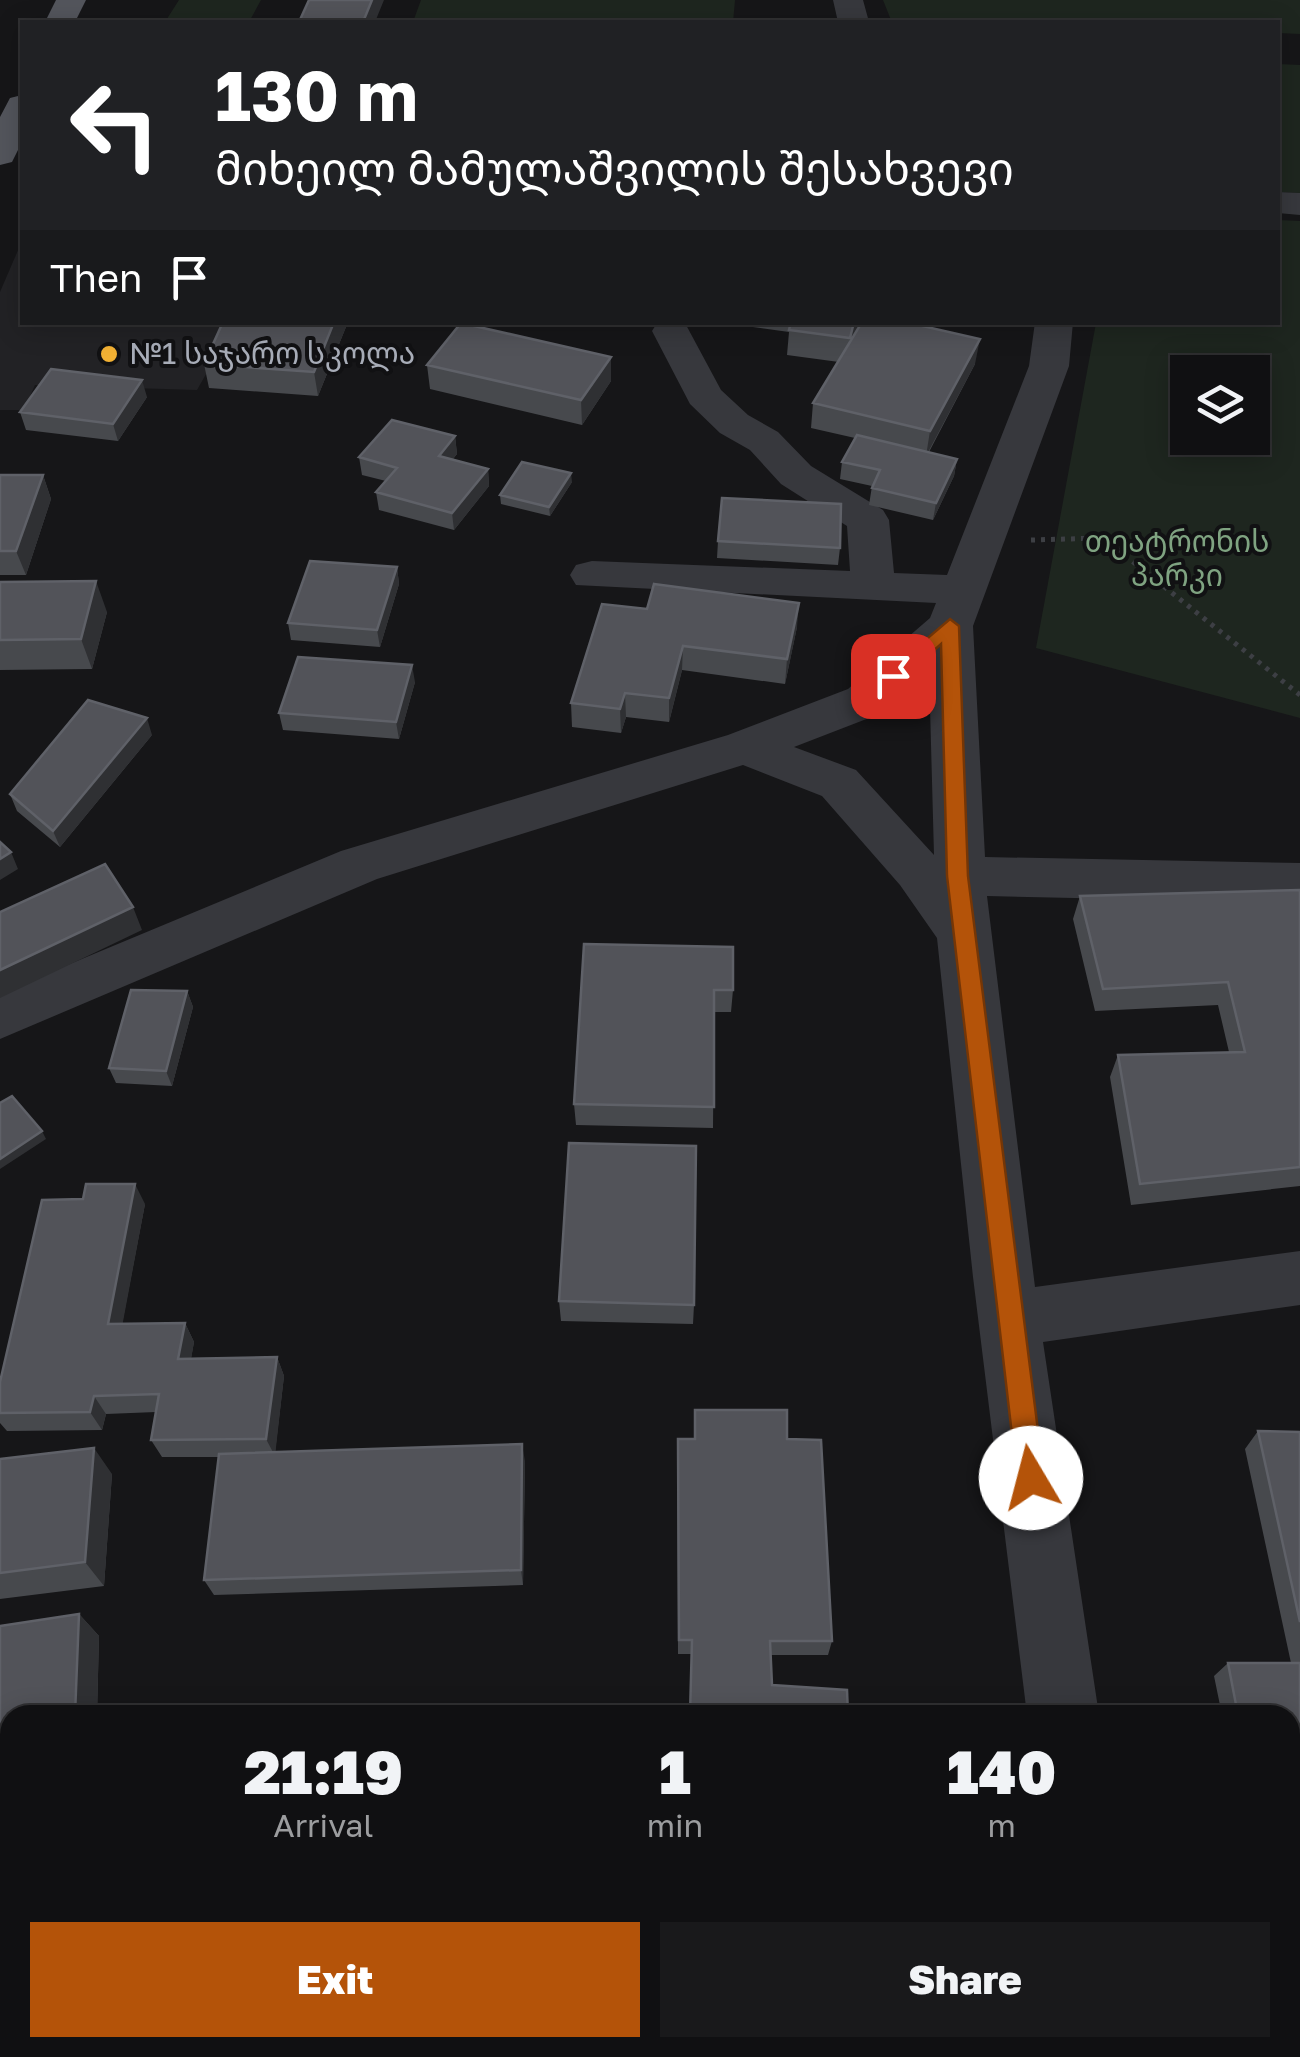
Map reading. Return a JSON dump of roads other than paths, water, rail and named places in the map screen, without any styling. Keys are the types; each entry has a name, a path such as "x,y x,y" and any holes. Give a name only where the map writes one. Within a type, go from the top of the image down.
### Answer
{"main road":[{"path":"0,155 20,110"}],"street":[{"path":"1054,325 1050,366 966,586 958,876 1009,1319 1062,1705"},
{"path":"671,331 704,396 734,424 764,441 796,475 868,520 874,586"},
{"path":"592,575 966,586"},
{"path":"0,1017 358,865 746,747 865,701 966,586"},
{"path":"746,747 839,783 918,871 964,936"},
{"path":"958,876 1300,883"},
{"path":"1009,1319 1300,1278"}],"place":[{"name":"№1 საჯარო სკოლა","path":"109,354"}],"park label":[{"name":"თეატრონის პარკი","path":"1177,559"}]}
